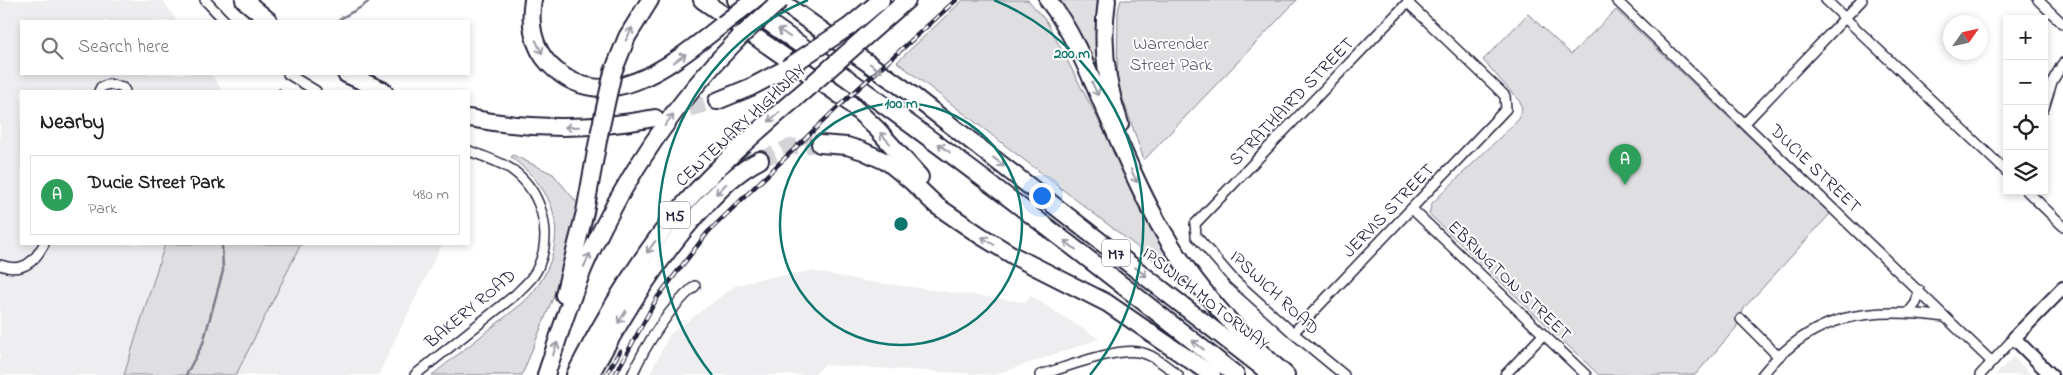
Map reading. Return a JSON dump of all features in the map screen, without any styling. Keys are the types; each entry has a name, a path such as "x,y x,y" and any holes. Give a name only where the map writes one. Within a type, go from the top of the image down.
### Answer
{"highway":[{"path":"244,0 268,20"},
{"path":"533,0 531,21 535,41 547,61 566,78 587,86 602,88 620,86 654,74 677,60 754,0"},
{"path":"564,322 563,299 586,204 613,72 627,36 650,0"},
{"path":"702,0 844,98 877,129 963,223"},
{"name":"M7","path":"736,0 882,102 989,182 1236,375"},
{"path":"546,375 583,269 613,206 643,156 665,124 701,80 741,36 780,0"},
{"name":"IPSWICH MOTORWAY","path":"780,0 903,88 1272,375"},
{"path":"717,101 751,87 787,68 850,26 881,0"},
{"name":"CENTENARY HIGHWAY","path":"575,375 619,293 681,208 740,147 907,0"},
{"path":"1048,0 1074,42 1161,229 1191,273 1238,330 1286,375"},
{"path":"1107,0 1104,29 1105,54 1109,86 1124,137 1125,155"},
{"path":"348,75 382,90"},
{"path":"470,118 512,125 562,128 616,124 655,118"},
{"path":"820,144 847,146 889,163 937,206 981,236 1014,256 1107,303 1212,375"},
{"path":"590,375 615,329 640,290 685,228 733,177 760,160"}],"street":[{"path":"205,0 224,20"},
{"name":"DUCIE STREET","path":"1616,0 1992,362"},
{"path":"1826,0 2003,168"},
{"path":"1745,123 1862,0"},
{"path":"2038,0 2063,24"},
{"name":"JERVIS STREET","path":"1293,334 1506,109 1505,96 1498,88 1409,2"},
{"name":"STRATHAIRD STREET","path":"1195,224 1409,2"},
{"path":"2045,105 2052,82 2063,63"},
{"path":"290,75 314,90"},
{"path":"100,90 101,87 109,84 124,90"},
{"name":"BAKERY ROAD","path":"416,375 516,295 539,266 544,249 545,227 541,207 526,182 512,170 470,151"},
{"path":"2034,195 2063,226"},
{"name":"EBRINGTON STREET","path":"1412,209 1586,375"},
{"name":"IPSWICH ROAD","path":"1195,224 1196,236 1233,279 1293,334 1344,375"},
{"path":"0,265 12,269 28,264 35,258 43,245"},
{"path":"632,375 644,350 684,295 695,286"},
{"path":"1980,375 2063,288"},
{"path":"1909,312 1916,303 1919,290"},
{"path":"1762,375 1778,356 1794,342 1833,322 1860,314 1909,312 1945,317"},
{"path":"1741,319 1778,356"},
{"path":"1505,375 1544,335"},
{"path":"2014,338 2051,375"},
{"path":"1040,375 1121,353 1138,352 1150,356 1178,375"}],"shaded area":[{"path":"0,0 163,0 176,20 20,20 20,75 212,75 222,90 20,90 20,245 165,245 124,375 0,375"},
{"path":"301,245 442,245 378,375 236,375"},
{"path":"812,271 864,281 1026,302 1031,296 1099,339 994,375 824,365 814,375 649,375 670,334 735,286 759,279"},
{"path":"2013,357 2032,375 1995,375"}],"green space":[{"path":"963,0 1028,0 1047,22 1184,283 897,62"},
{"path":"1054,0 1103,0 1100,76 1071,24"},
{"name":"Warrender Street Park","path":"1121,0 1297,0 1144,160 1117,82 1118,11"},
{"path":"1616,10 1830,214 1744,308 1736,328 1695,375 1599,375 1429,214 1432,203 1519,119 1522,109 1520,102 1483,60 1528,14 1571,54"},
{"path":"513,155 553,174 579,205 553,298 522,375 432,375 524,302 543,278 549,264 556,234 551,204 540,185 511,157"},
{"path":"165,245 301,245 236,375 124,375"}],"waterway":[{"path":"339,20 370,0"},
{"path":"186,375 203,343 223,271 222,245"}],"tunnel":[{"path":"666,115 717,101"},
{"path":"760,160 790,147 820,144"}],"railway":[{"path":"615,375 657,298 708,232 840,105 956,0"},
{"path":"606,375 620,351"}],"place":[{"name":"Ducie Street Park","path":"1625,185"}]}
